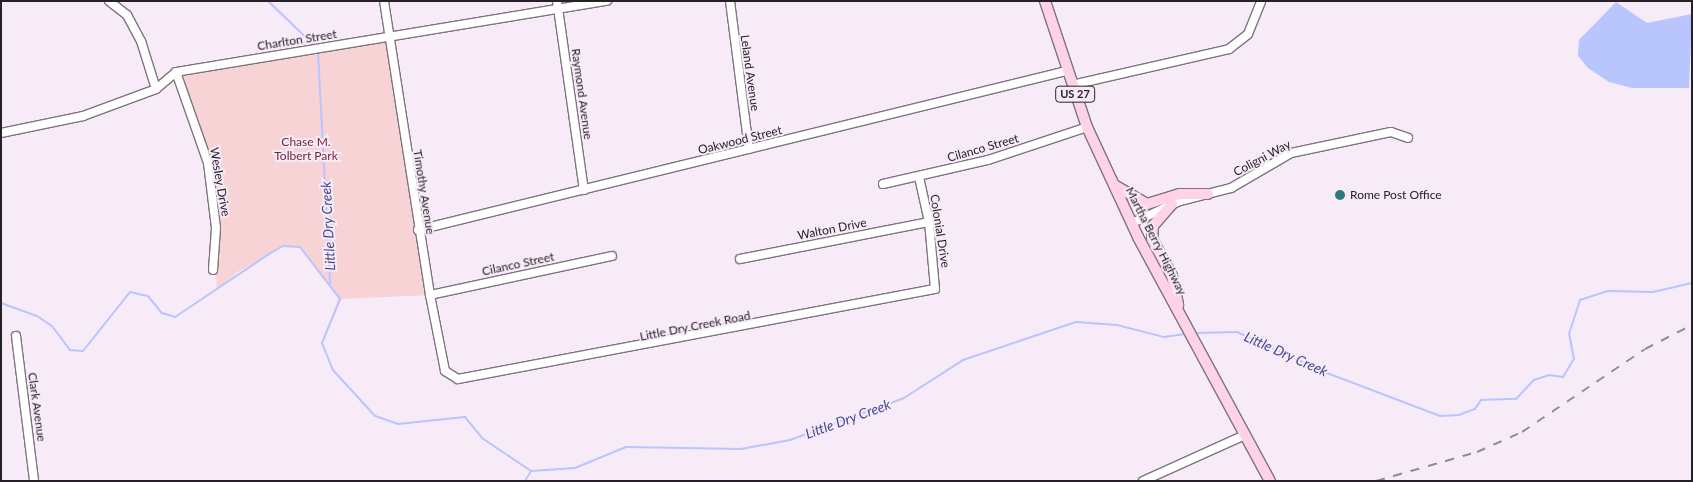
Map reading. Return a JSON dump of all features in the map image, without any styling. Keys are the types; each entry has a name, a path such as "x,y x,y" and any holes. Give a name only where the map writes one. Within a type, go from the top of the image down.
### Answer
{"main road":[{"name":"Martha Berry Highway","path":"1046,1 1066,71 1088,126 1132,223 1173,296"},
{"path":"1113,183 1136,201 1147,204 1178,194 1208,194"},
{"path":"1172,204 1158,219 1152,239 1172,276 1173,296 1183,323 1209,366 1270,481"}],"street":[{"path":"109,1 127,16 141,41 156,89"},
{"name":"Timothy Avenue","path":"384,1 418,230 430,295 445,371 458,379"},
{"name":"Raymond Avenue","path":"557,1 584,190"},
{"name":"Charlton Street","path":"176,72 558,11 607,1"},
{"name":"Leland Avenue","path":"730,1 749,149"},
{"path":"1072,85 1229,49 1248,34 1262,1"},
{"name":"Oakwood Street","path":"418,230 1066,71"},
{"path":"1,133 83,116 156,89 176,72"},
{"name":"Wesley Drive","path":"176,72 208,163 216,228 213,270"},
{"name":"Cilanco Street","path":"883,184 919,177 1088,126"},
{"name":"Coligni Way","path":"1132,223 1172,204 1243,182 1299,151 1391,132 1408,138"},
{"name":"Colonial Drive","path":"919,177 929,222 935,289"},
{"name":"Walton Drive","path":"740,259 929,222"},
{"name":"Cilanco Street","path":"430,295 612,256"},
{"name":"Little Dry Creek Road","path":"458,379 935,289"},
{"name":"Clark Avenue","path":"16,336 34,481"},
{"path":"1143,481 1245,435"}],"green space":[{"name":"Chase M. Tolbert Park","path":"388,37 430,295 340,299 300,247 283,247 236,273 217,290 208,163 176,72"}],"water":[{"path":"1616,2 1647,23 1692,14 1689,88 1632,88 1609,82 1588,68 1578,56 1579,40"}],"waterway":[{"name":"Little Dry Creek","path":"268,1 315,46"},
{"name":"Little Dry Creek","path":"318,52 330,284"},
{"name":"Little Dry Creek","path":"1,303 37,316 52,326 70,350 83,351 130,292 148,296 162,313 175,317 283,246 300,247 340,299 322,343 333,370 375,416 398,424 465,417 482,438 531,471 575,468 626,447 741,449 790,440 904,398 963,360 1076,322 1117,325 1164,337 1185,334"},
{"name":"Little Dry Creek","path":"1195,333 1237,332 1327,373 1440,416 1459,415 1475,409 1481,400 1516,399 1534,380 1549,375 1563,377 1574,359 1569,334 1580,300 1608,291 1653,292 1692,283"},
{"path":"525,481 531,471"}],"railway":[{"path":"1376,481 1477,452 1522,432 1645,349 1692,325"}],"place":[{"name":"Rome Post Office","path":"1340,195"}]}
